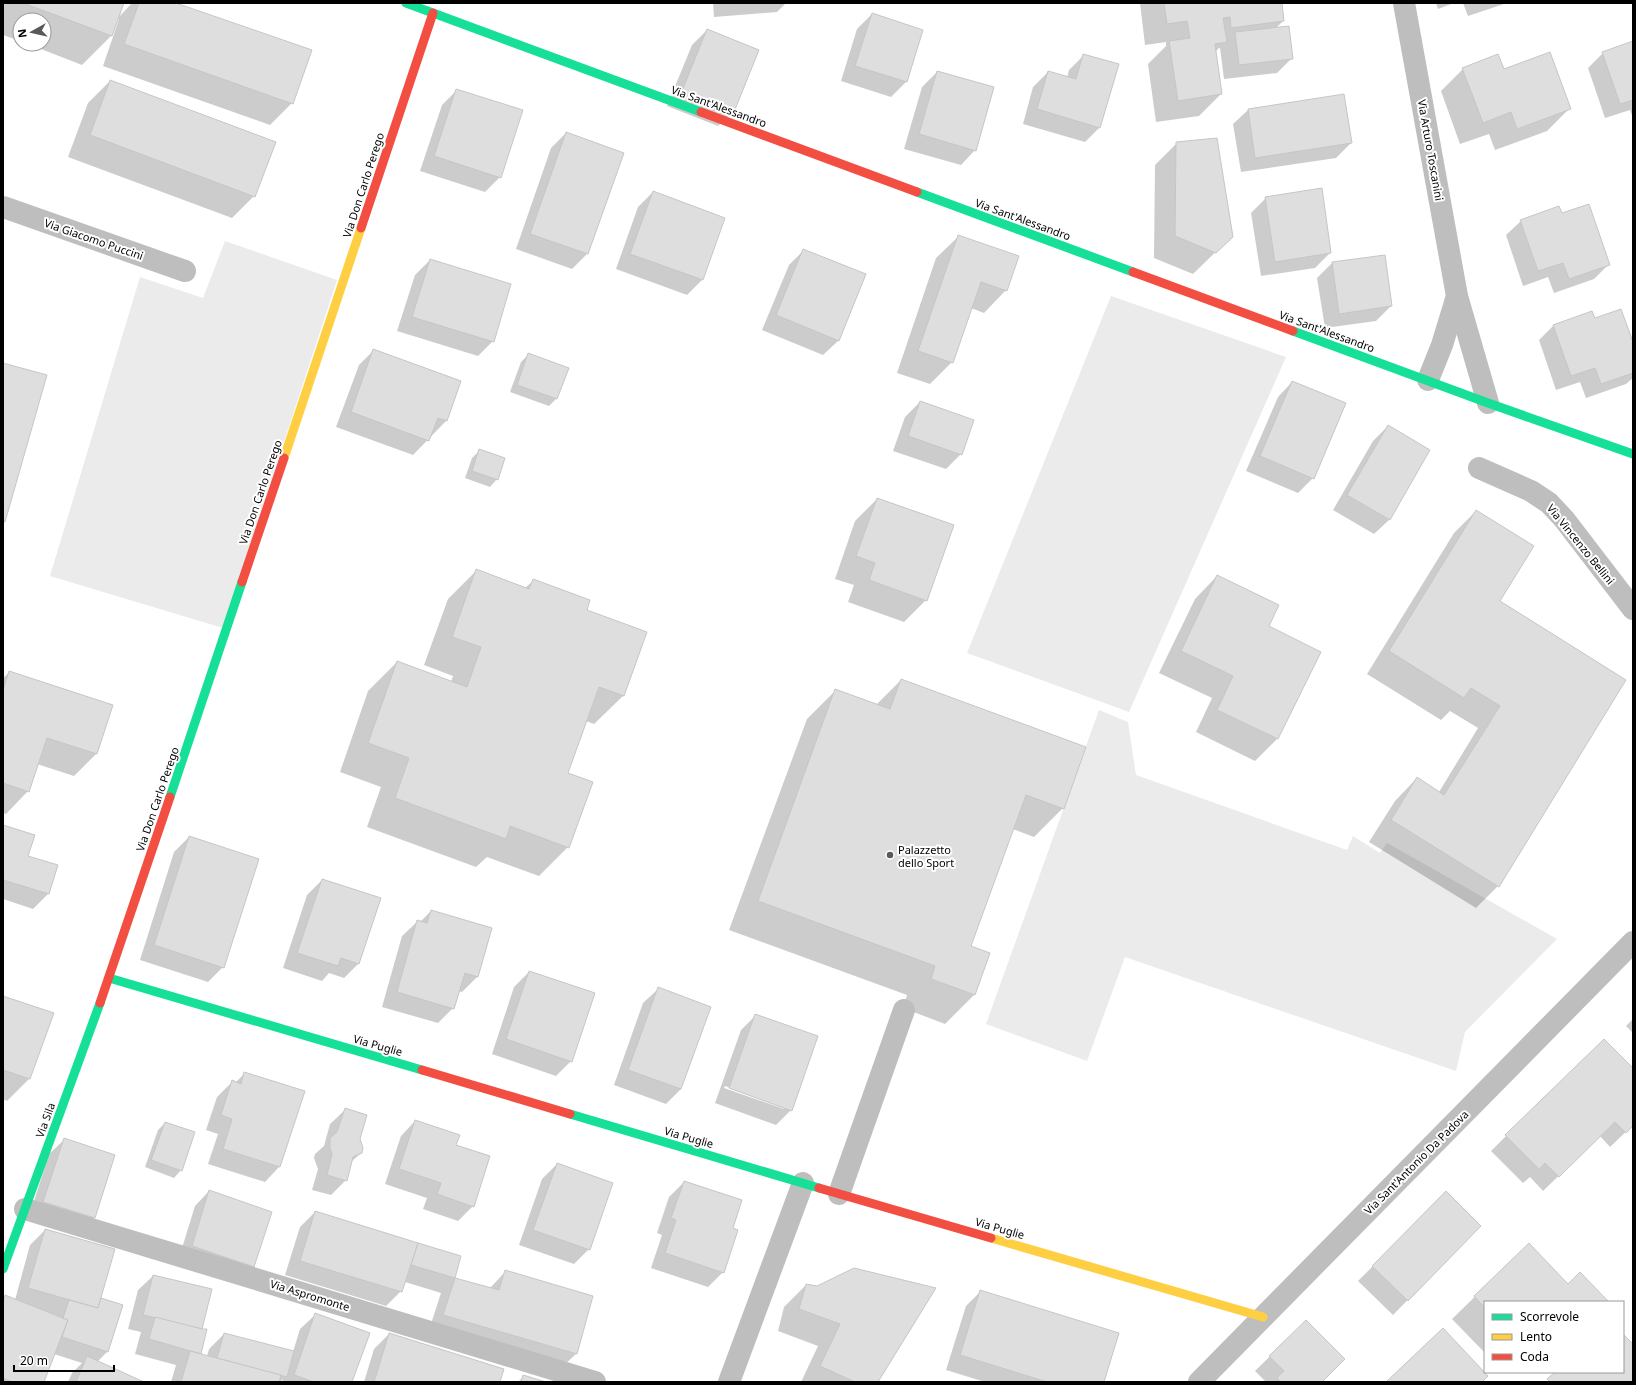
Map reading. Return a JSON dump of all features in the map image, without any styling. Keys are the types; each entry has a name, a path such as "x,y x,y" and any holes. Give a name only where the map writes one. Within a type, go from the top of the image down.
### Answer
{"street":[{"name":"Via Sant'Alessandro","path":"406,3 1488,403 1633,454"},
{"name":"Via Arturo Toscanini","path":"1404,3 1457,296 1488,403"},
{"name":"Via Don Carlo Perego","path":"110,978 433,13"},
{"name":"Via Giacomo Puccini","path":"3,207 185,271"},
{"name":"Via Arturo Toscanini","path":"1428,380 1442,345 1457,296"},
{"name":"Via Vincenzo Bellini","path":"1479,468 1531,491 1549,503 1564,519 1633,609"},
{"name":"Via Sant'Antonio Da Padova","path":"1199,1382 1633,942"},
{"name":"Via Puglie","path":"110,978 839,1194 1262,1317"},
{"name":"Via Sila","path":"3,1269 110,978"},
{"path":"839,1194 904,1010"},
{"path":"729,1382 803,1183"},
{"name":"Via Aspromonte","path":"25,1209 595,1382"}],"shaded area":[{"path":"225,241 337,280 223,628 50,576 140,277 203,298"},
{"path":"1111,296 1286,357 1129,712 967,653"},
{"path":"1099,710 1128,722 1136,775 1347,850 1353,836 1380,853 1387,843 1557,939 1465,1032 1456,1071 1125,957 1087,1061 986,1024"}],"building":[{"path":"23,3 124,3 112,36 52,14 52,12 47,12"},
{"path":"139,3 176,3 312,50 293,104 124,44"},
{"path":"1164,3 1282,3 1284,21 1231,28 1230,17 1223,18 1227,42 1215,44 1222,94 1178,101 1169,41 1190,38 1187,21 1167,24"},
{"path":"872,13 923,30 907,82 855,66"},
{"path":"1289,26 1293,59 1239,65 1235,32"},
{"path":"707,29 759,50 734,112 682,91"},
{"path":"1633,41 1633,100 1620,104 1602,52"},
{"path":"1550,52 1571,109 1517,129 1511,112 1483,123 1462,68 1498,54 1504,69"},
{"path":"1083,54 1119,64 1100,128 1037,109 1048,71 1076,79"},
{"path":"937,71 994,87 976,151 919,134"},
{"path":"110,80 276,142 255,197 90,135"},
{"path":"456,89 523,110 501,178 434,156"},
{"path":"1344,94 1352,143 1255,158 1248,109"},
{"path":"566,132 624,153 588,254 530,234"},
{"path":"1217,138 1233,237 1216,253 1175,236 1176,142"},
{"path":"1322,188 1331,253 1275,262 1265,197"},
{"path":"653,191 725,218 703,280 630,254"},
{"path":"1589,204 1610,265 1569,279 1563,263 1538,271 1520,220 1559,206 1562,213"},
{"path":"958,235 1019,256 1007,291 981,282 953,363 918,351"},
{"path":"803,249 866,274 839,341 776,315"},
{"path":"1385,255 1392,306 1339,314 1332,262"},
{"path":"430,259 511,284 494,342 412,317"},
{"path":"1621,309 1633,342 1633,373 1601,384 1595,368 1571,376 1553,325 1592,311 1595,318"},
{"path":"373,349 461,381 447,421 438,418 429,441 351,412"},
{"path":"528,353 569,368 557,399 517,385"},
{"path":"3,363 47,375 5,522 3,521"},
{"path":"1292,381 1346,403 1314,479 1260,456"},
{"path":"920,401 974,420 962,455 908,436"},
{"path":"1388,425 1430,450 1390,520 1347,495"},
{"path":"479,449 505,458 498,480 472,471"},
{"path":"877,498 954,525 927,601 869,580 875,563 856,556"},
{"path":"1476,510 1534,546 1500,601 1626,680 1499,887 1391,820 1417,777 1444,795 1500,706 1471,688 1464,698 1389,651"},
{"path":"476,569 529,589 533,579 590,600 587,610 647,632 624,696 599,687 568,773 593,782 569,848 510,826 506,839 395,798 409,758 368,743 397,661 467,687 481,647 452,637"},
{"path":"1217,575 1279,605 1269,626 1321,652 1278,739 1217,710 1233,676 1181,651"},
{"path":"9,671 113,705 97,754 47,738 29,792 3,783 3,690"},
{"name":"Palazzetto dello Sport","path":"901,679 1086,747 1064,809 1026,795 971,946 990,953 975,995 931,979 935,966 758,901 835,689 890,709"},
{"path":"3,825 35,835 28,856 58,865 49,894 3,880"},
{"path":"189,836 259,859 224,968 154,945"},
{"path":"322,879 381,898 359,964 341,958 338,966 297,953"},
{"path":"431,910 492,928 478,977 465,973 454,1009 397,992 417,920 427,923"},
{"path":"529,971 595,993 572,1062 506,1039"},
{"path":"658,987 711,1007 681,1089 628,1070"},
{"path":"3,996 54,1013 30,1079 3,1070"},
{"path":"755,1014 818,1036 792,1111 729,1088"},
{"path":"1604,1039 1633,1068 1633,1126 1626,1133 1615,1122 1559,1177 1545,1163 1539,1169 1505,1135"},
{"path":"244,1072 305,1091 280,1167 223,1149 232,1119 221,1115 232,1080 241,1084"},
{"path":"345,1108 367,1115 360,1139 363,1148 362,1153 353,1157 347,1181 327,1175 332,1154 330,1148 330,1138 337,1132"},
{"path":"415,1120 460,1135 456,1145 490,1156 474,1207 437,1194 441,1183 399,1169"},
{"path":"165,1122 195,1132 182,1171 151,1160"},
{"path":"64,1138 115,1155 95,1218 43,1202"},
{"path":"557,1163 613,1183 590,1250 533,1230"},
{"path":"684,1181 742,1200 733,1228 738,1230 724,1273 665,1253 676,1220 671,1218"},
{"path":"209,1190 272,1212 254,1267 192,1246"},
{"path":"1446,1191 1481,1226 1408,1301 1372,1266"},
{"path":"315,1211 418,1243 402,1292 300,1261"},
{"path":"45,1229 115,1249 98,1308 28,1288"},
{"path":"418,1243 461,1256 455,1278 411,1265"},
{"path":"1529,1243 1568,1284 1580,1272 1608,1301 1484,1301 1484,1307 1474,1296"},
{"path":"854,1268 936,1288 878,1382 855,1382 820,1366 840,1324 799,1309 806,1284 817,1286"},
{"path":"505,1270 593,1296 577,1354 443,1315 455,1278 499,1290"},
{"path":"153,1275 212,1289 202,1329 143,1315"},
{"path":"980,1290 1119,1333 1104,1382 1047,1382 960,1355"},
{"path":"5,1295 68,1320 44,1382 12,1382 3,1378 3,1301"},
{"path":"101,1298 123,1305 108,1352 62,1337 68,1320 63,1318 69,1300 98,1308"},
{"path":"315,1313 370,1333 352,1382 314,1382 294,1375"},
{"path":"155,1317 207,1329 201,1354 149,1339"},
{"path":"1306,1320 1345,1359 1322,1382 1281,1382 1277,1378 1284,1371 1269,1356"},
{"path":"1443,1328 1488,1376 1482,1382 1386,1382"},
{"path":"224,1333 294,1351 287,1377 217,1358"},
{"path":"389,1333 504,1369 500,1382 374,1382"},
{"path":"1624,1335 1633,1344 1633,1382 1550,1382 1547,1379 1554,1373 1624,1373"},
{"path":"190,1351 281,1375 279,1382 181,1382"},
{"path":"87,1356 144,1382 76,1382"},
{"path":"523,1375 546,1382 521,1382"}],"traffic: fast":[{"path":"406,3 701,112"},
{"path":"917,192 1133,272"},
{"path":"1293,331 1488,403 1633,454"},
{"path":"170,797 242,582"},
{"path":"109,978 422,1070"},
{"path":"3,1269 100,1003"},
{"path":"570,1114 819,1188"}],"traffic: slow":[{"path":"284,458 361,228"},
{"path":"991,1238 1263,1317"}],"traffic: jam":[{"path":"361,228 433,13"},
{"path":"701,112 917,192"},
{"path":"1133,272 1293,331"},
{"path":"242,582 284,458"},
{"path":"100,1003 170,797"},
{"path":"422,1070 570,1114"},
{"path":"819,1188 991,1238"}],"place":[{"name":"Palazzetto dello Sport","path":"890,855"}]}
